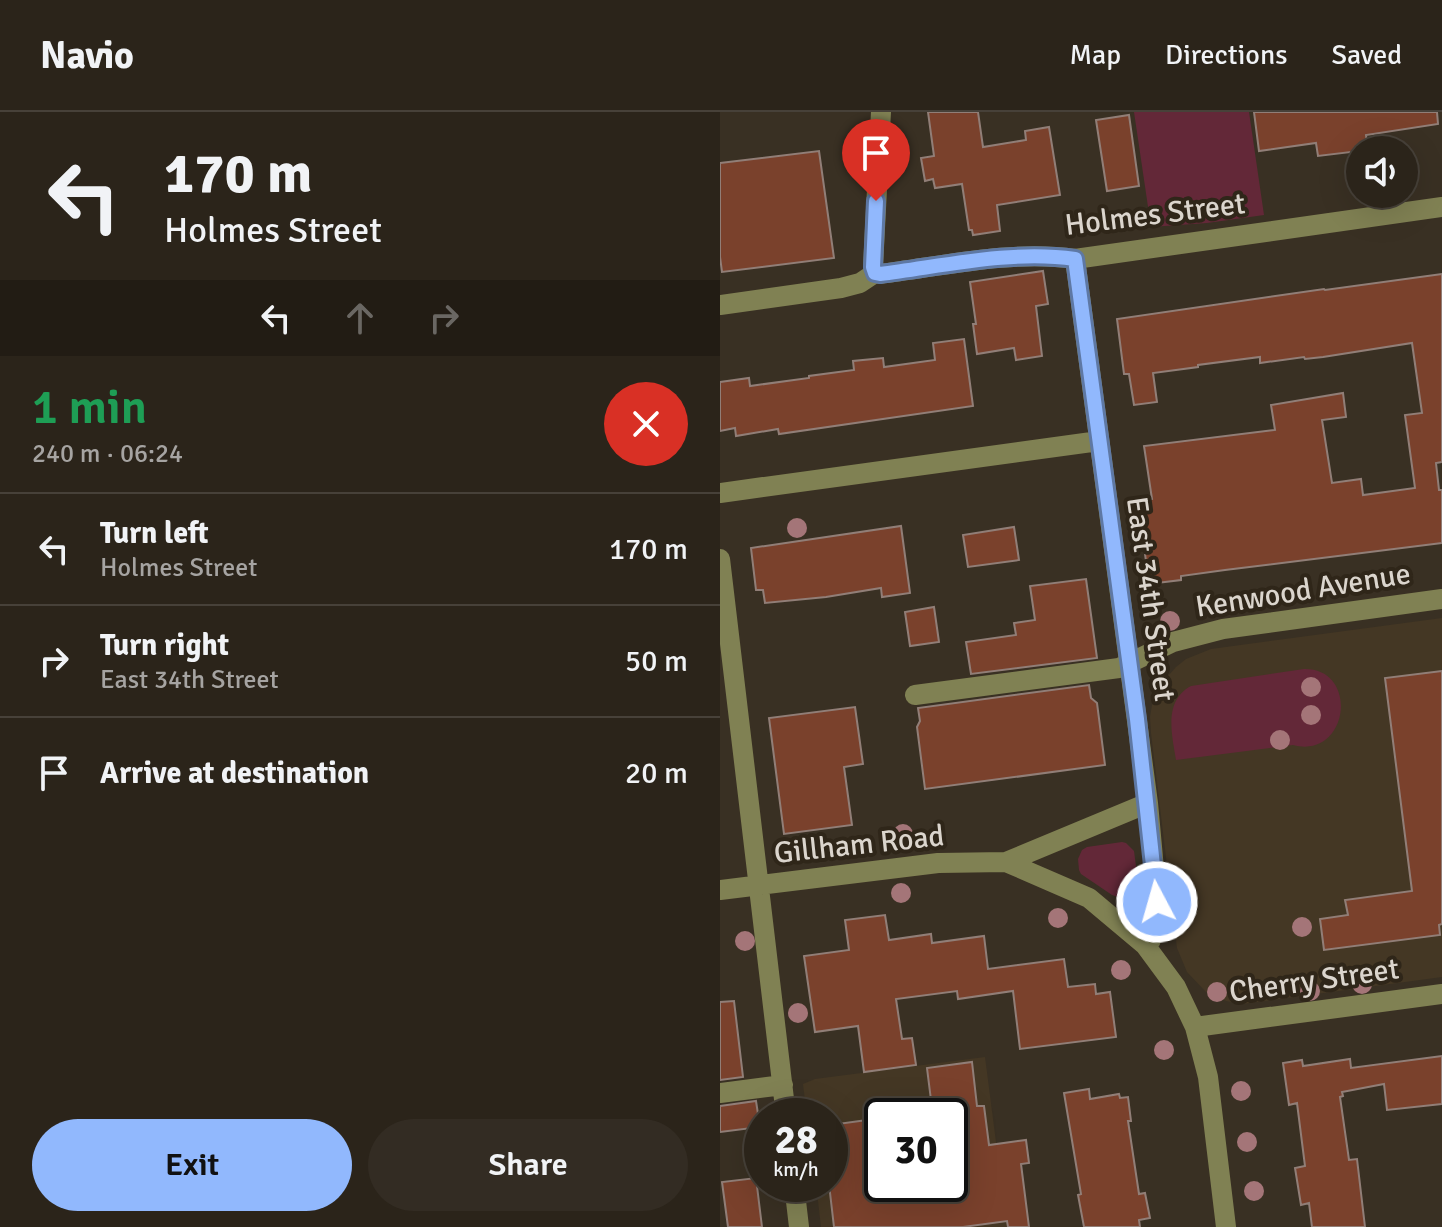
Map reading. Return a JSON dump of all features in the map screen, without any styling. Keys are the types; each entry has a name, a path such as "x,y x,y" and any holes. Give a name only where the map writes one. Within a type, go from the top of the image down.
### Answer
{"street":[{"path":"875,273 881,112"},
{"name":"Holmes Street","path":"720,305 841,288 860,283 875,273 1018,256 1048,255 1075,259 1442,207"},
{"name":"East 34th Street","path":"1075,259 1148,803 1157,902 1151,940 1145,945"},
{"path":"720,493 1099,441"},
{"path":"720,559 728,704 759,885 784,1098"},
{"name":"Kenwood Avenue","path":"915,695 1119,668 1173,642 1223,629 1442,599"},
{"name":"Gillham Road","path":"720,890 938,863 1006,862 1148,803"},
{"name":"Gillham Road","path":"1006,862 1089,898 1145,945 1176,987 1195,1027 1208,1077 1226,1227"},
{"name":"Cherry Street","path":"1195,1027 1442,994"},
{"path":"720,1093 783,1085"},
{"path":"796,1202 799,1227"}],"shaded area":[{"path":"1134,112 1249,112 1264,215 1151,227"},
{"path":"1442,618 1442,977 1242,1004 1206,992 1187,972 1177,948 1150,717 1162,683 1186,659 1211,649"},
{"path":"1304,669 1322,673 1334,683 1340,697 1336,727 1326,739 1312,746 1293,745 1176,760 1172,719 1176,700 1182,692 1191,686"},
{"path":"1122,842 1134,851 1138,886 1132,894 1121,898 1081,874 1078,859 1087,847"},
{"path":"985,1057 1007,1227 821,1227 818,1202 848,1202 848,1098 805,1098 803,1084 815,1079"}],"building":[{"path":"928,112 978,112 983,147 1026,140 1025,131 1049,127 1060,195 997,205 1000,231 973,235 969,230 962,184 935,188 933,179 925,181 921,158 934,156"},
{"path":"1254,112 1437,112 1438,124 1366,136 1346,136 1346,153 1318,156 1316,143 1259,151"},
{"path":"1129,115 1139,186 1107,191 1096,120"},
{"path":"819,151 834,258 722,272 720,163"},
{"path":"1043,271 1048,304 1036,306 1042,356 1016,360 1014,348 977,354 970,282"},
{"path":"1442,274 1442,462 1436,463 1439,490 1442,490 1442,543 1181,576 1181,580 1149,584 1138,501 1152,499 1144,446 1275,430 1271,405 1343,393 1346,417 1322,420 1332,483 1361,479 1363,495 1415,488 1405,415 1422,413 1412,343 1323,357 1260,363 1260,357 1153,373 1157,402 1134,405 1129,374 1124,374 1117,319"},
{"path":"964,339 973,406 779,434 778,429 736,436 735,428 720,431 720,382 749,378 750,386 809,378 854,370 853,361 883,358 884,367 935,360 933,343"},
{"path":"901,526 910,593 882,597 881,588 765,603 763,590 756,590 751,548"},
{"path":"1014,527 1019,560 968,567 963,535"},
{"path":"1086,579 1097,658 971,674 966,642 1016,635 1014,623 1035,620 1030,586"},
{"path":"934,607 939,642 910,646 905,612"},
{"path":"1442,671 1440,935 1324,950 1320,919 1348,915 1345,900 1412,891 1385,678"},
{"path":"1089,685 1091,698 1097,703 1105,765 925,789 917,727 920,721 918,708"},
{"path":"855,707 863,764 844,767 852,825 784,834 769,718"},
{"path":"885,915 889,940 931,934 932,943 984,936 988,969 1064,959 1068,987 1095,984 1096,994 1110,992 1116,1037 1020,1049 1013,991 958,999 957,991 896,999 902,1039 912,1038 916,1065 864,1072 858,1026 815,1032 804,956 849,950 845,920"},
{"path":"734,1001 743,1077 720,1080 720,1002"},
{"path":"1442,1056 1442,1104 1387,1110 1384,1084 1342,1092 1343,1096 1340,1097 1349,1160 1357,1159 1365,1227 1312,1227 1309,1203 1301,1205 1295,1168 1305,1166 1297,1103 1289,1105 1283,1063 1302,1060 1303,1066 1350,1059 1351,1068"},
{"path":"972,1062 977,1106 984,1106 989,1145 1026,1140 1029,1163 1021,1164 1029,1227 1008,1227 1007,1221 963,1227 834,1227 831,1202 848,1202 848,1123 864,1120 864,1202 968,1202 968,1098 931,1098 927,1068"},
{"path":"1089,1089 1090,1099 1119,1094 1120,1098 1128,1097 1131,1121 1128,1121 1139,1194 1145,1193 1150,1218 1139,1220 1140,1227 1084,1227 1064,1093"},
{"path":"744,1103 744,1129 720,1132 720,1106"},
{"path":"744,1179 744,1202 759,1202 762,1227 728,1227 722,1182"}],"route":[{"path":"876,201 875,273 1018,256 1048,255 1075,259 1148,803 1157,902"}]}
